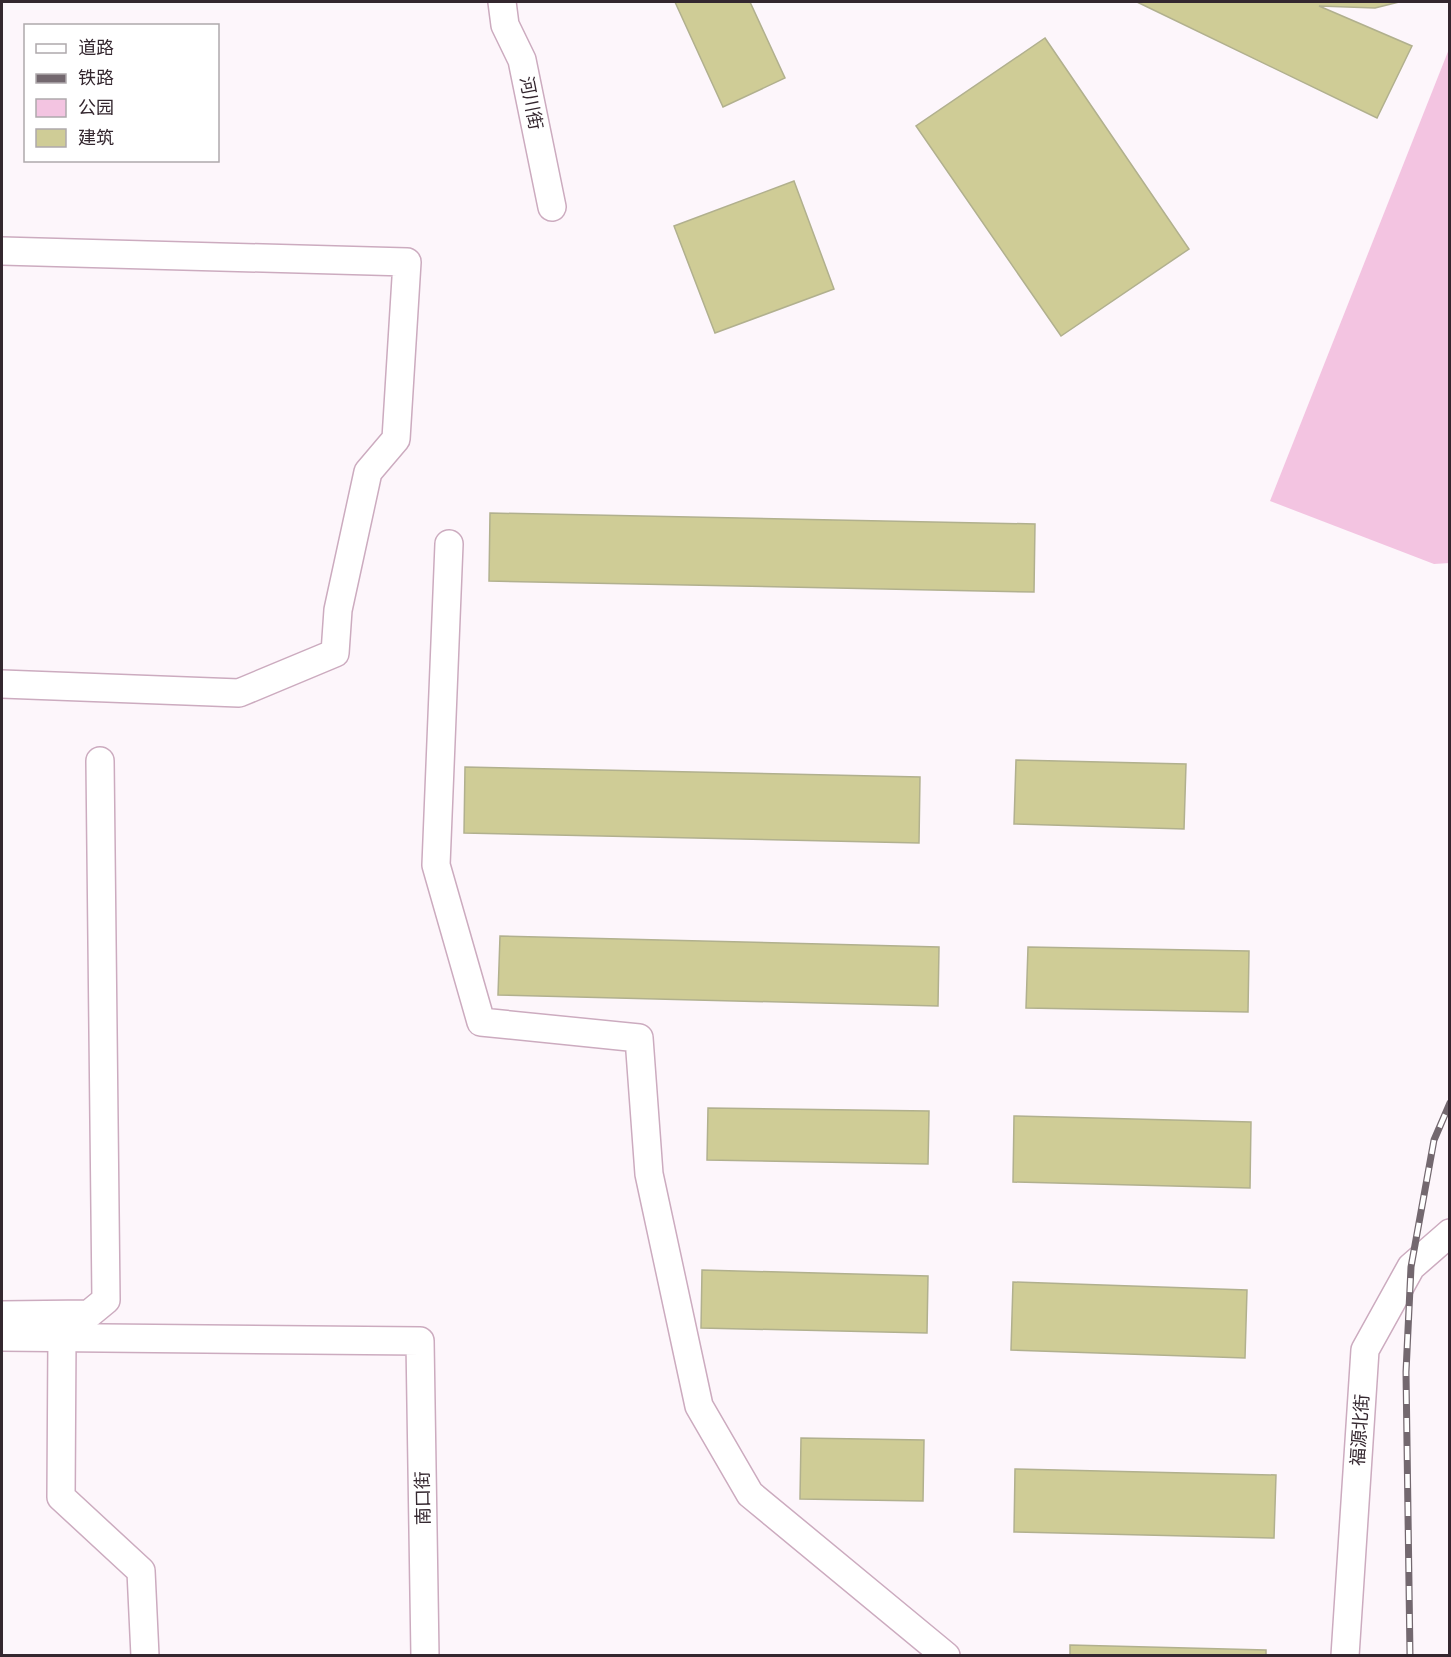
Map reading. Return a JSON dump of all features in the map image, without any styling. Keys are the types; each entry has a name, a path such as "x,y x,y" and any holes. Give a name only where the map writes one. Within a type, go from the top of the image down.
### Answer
{"street":[{"name":"河川街","path":"502,2 505,25 522,60 552,207"},
{"path":"2,251 407,262 396,439 368,472 338,610 335,653 239,693 2,684"},
{"path":"449,544 436,865 481,1022 639,1038 648,1174 699,1406 750,1494 946,1656"},
{"path":"2,1315 89,1314 105,1300 100,761"},
{"name":"福源北街","path":"1345,1656 1365,1350 1412,1267 1449,1233"},
{"path":"2,1337 62,1337 61,1497 141,1571 145,1656"},
{"name":"南口街","path":"62,1337 420,1341 425,1656"}],"green space":[{"path":"1449,49 1450,563 1434,564 1270,501"}],"building":[{"path":"675,2 750,2 785,78 723,107"},
{"path":"1137,2 1399,2 1375,8 1319,6 1412,46 1377,118"},
{"path":"1045,38 1189,249 1061,336 916,126"},
{"path":"794,181 834,289 715,333 674,226"},
{"path":"490,513 1035,524 1034,592 489,581"},
{"path":"1016,760 1186,764 1184,829 1014,824"},
{"path":"465,767 920,777 919,843 464,833"},
{"path":"500,936 939,947 938,1006 498,995"},
{"path":"1028,947 1249,951 1248,1012 1026,1008"},
{"path":"708,1108 929,1111 928,1164 707,1160"},
{"path":"1014,1116 1251,1122 1250,1188 1013,1182"},
{"path":"702,1270 928,1276 927,1333 701,1328"},
{"path":"1013,1282 1247,1290 1245,1358 1011,1350"},
{"path":"801,1438 924,1440 923,1501 800,1499"},
{"path":"1015,1469 1276,1475 1274,1538 1014,1532"},
{"path":"1070,1645 1266,1650 1266,1656 1070,1656"}],"railway":[{"path":"1410,1656 1406,1372 1411,1267 1434,1140 1450,1103"}]}
